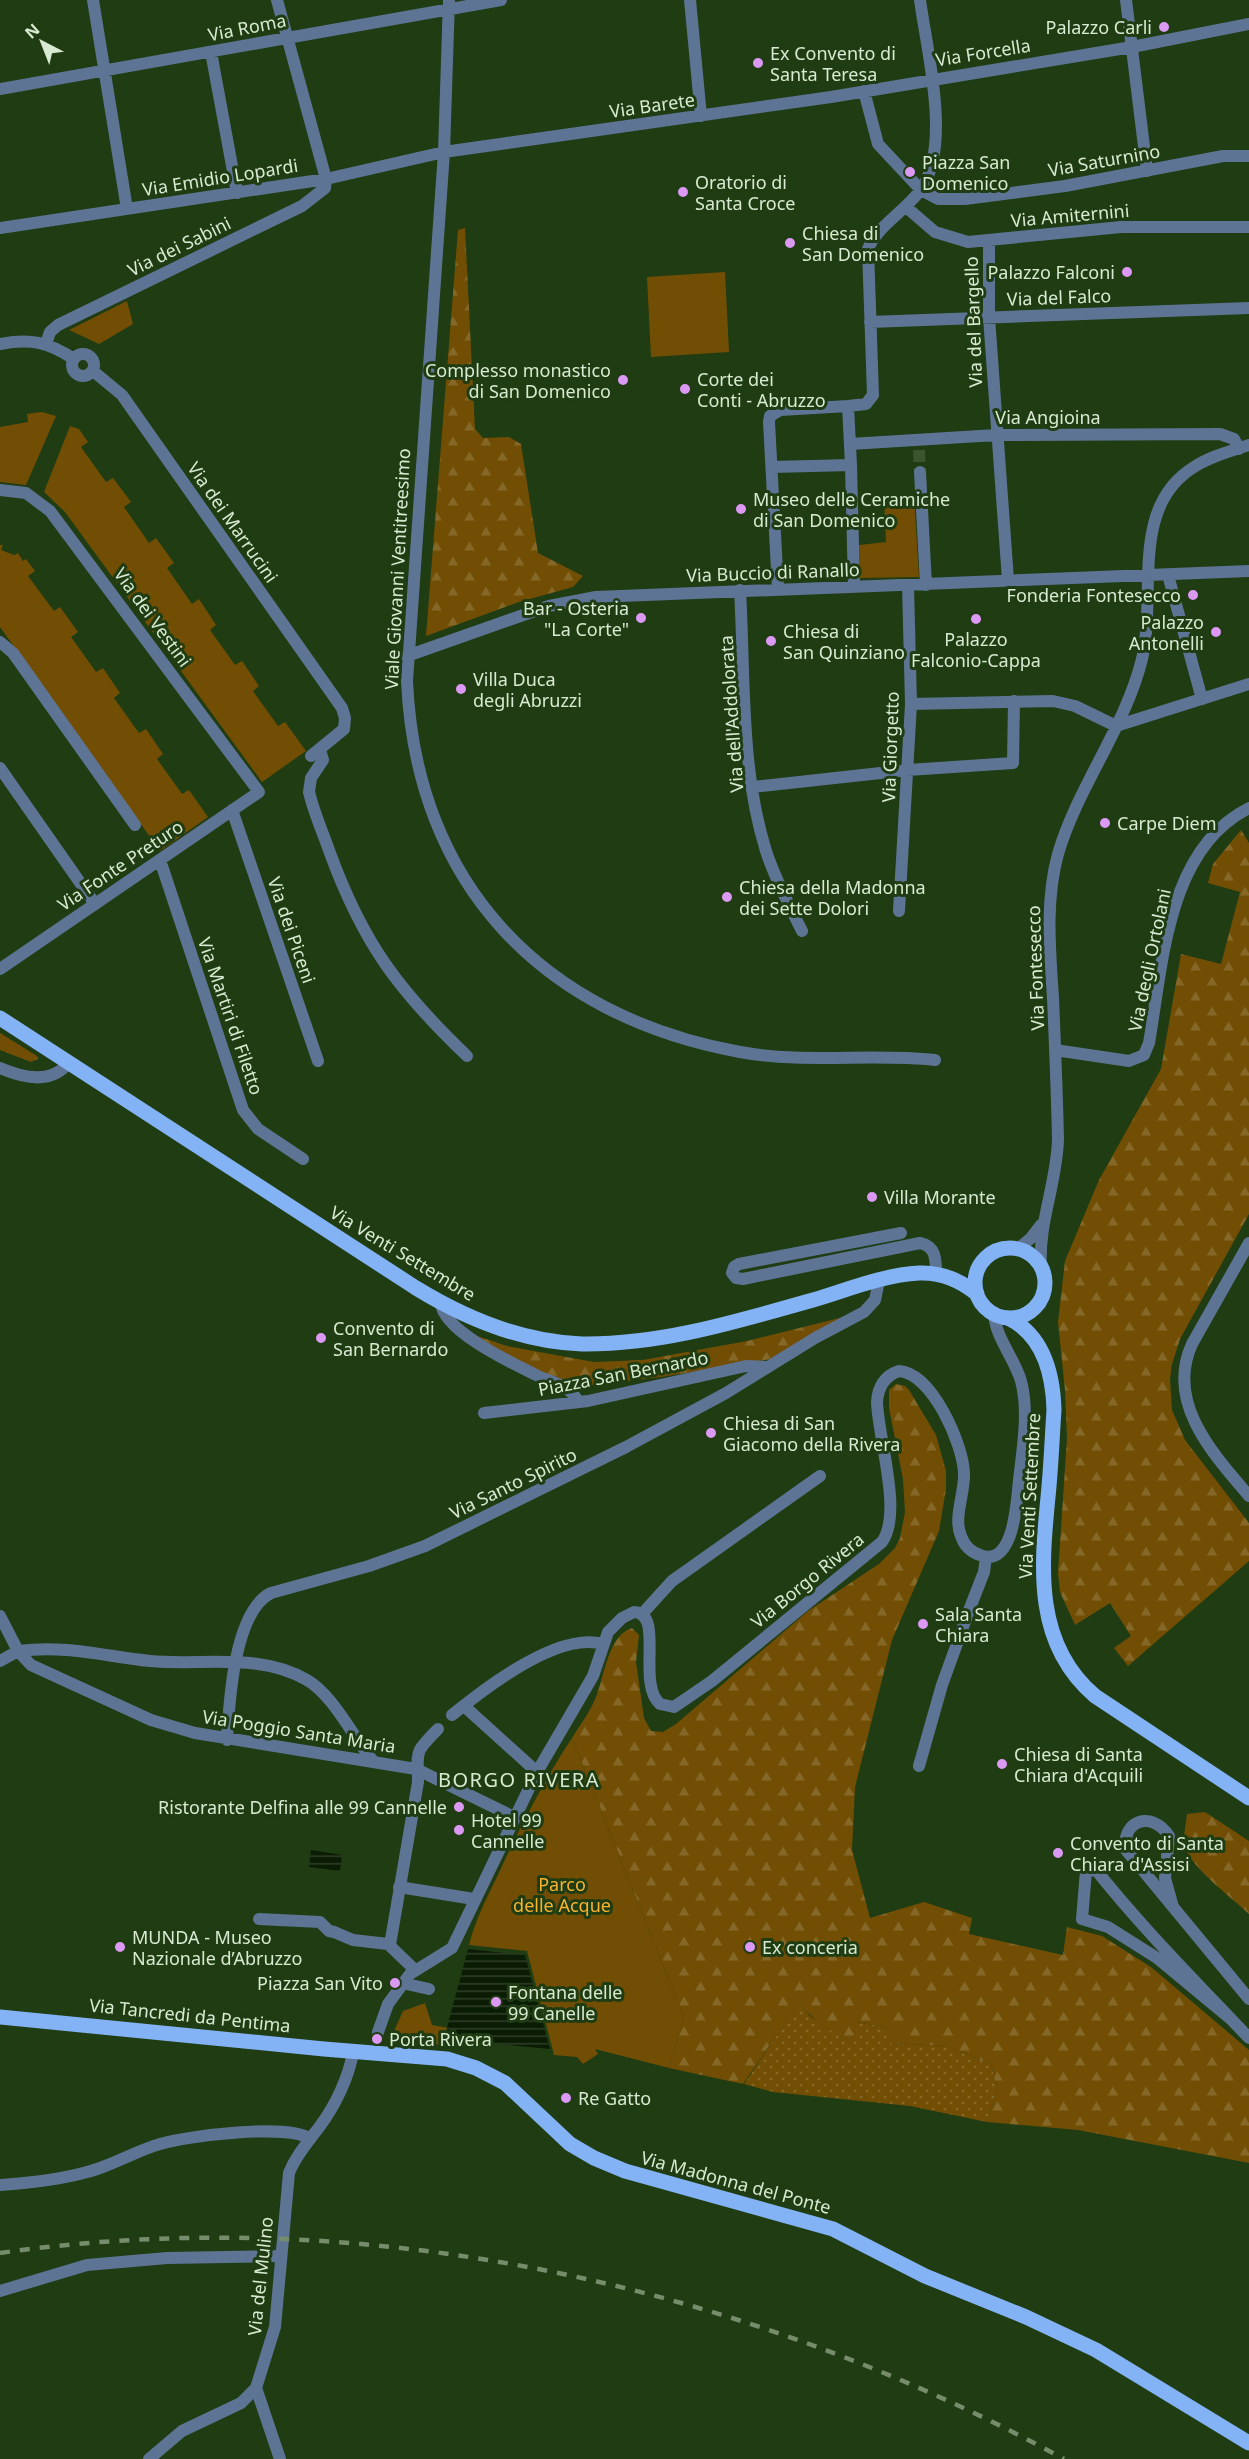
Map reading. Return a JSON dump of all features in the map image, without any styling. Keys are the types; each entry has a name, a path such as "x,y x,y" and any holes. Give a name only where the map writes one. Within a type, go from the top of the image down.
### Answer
{"main road":[{"name":"Via Venti Settembre","path":"0,1018 441,1303 511,1331 558,1342 604,1343 689,1333 879,1281 912,1274 939,1275 961,1271 982,1262"},
{"path":"1018,1249 1031,1255 1041,1267 1044,1289 1038,1303 1027,1313 1001,1316 981,1302 977,1294 975,1277 982,1262 995,1252 1018,1249"},
{"path":"939,1275 977,1294"},
{"name":"Via Venti Settembre","path":"1038,1303 1036,1330 1050,1374 1053,1397 1042,1559 1045,1604 1054,1640 1076,1677 1095,1696 1249,1798"},
{"name":"Via Venti Settembre","path":"1001,1316 1026,1331 1041,1351"},
{"name":"Via Tancredi da Pentima","path":"0,2016 352,2052 376,2043"},
{"name":"Via Madonna del Ponte","path":"376,2043 476,2068 512,2088 556,2133 594,2158 625,2171 833,2229 925,2276 1026,2317 1096,2350 1249,2443"}],"street":[{"path":"93,0 127,209"},
{"path":"278,0 326,179"},
{"name":"Via Roma","path":"0,89 288,38 448,4 501,0"},
{"path":"690,0 701,116"},
{"path":"778,589 769,420 772,414 780,410 863,405 872,398 873,367 868,249 873,239 921,190 933,167 937,146 931,78 920,0"},
{"path":"1126,0 1147,171"},
{"name":"Viale Giovanni Ventitreesimo","path":"448,4 444,152 407,656 408,705 416,756 433,818 463,879 481,907 530,956 553,974 592,1000 627,1017 706,1045 779,1058 877,1057 935,1060"},
{"name":"Via Forcella","path":"864,91 931,78 1132,47 1249,24"},
{"path":"211,52 237,193"},
{"path":"864,91 872,130 878,144 921,190"},
{"name":"Via Barete","path":"444,152 864,91"},
{"name":"Via Emidio Lopardi","path":"0,228 326,179 444,152"},
{"name":"Via Saturnino","path":"921,190 938,199 965,199 1065,186 1223,156 1249,156"},
{"name":"Via dei Sabini","path":"46,344 54,328 309,202 324,190 326,179"},
{"name":"Via Amiternini","path":"906,207 928,227 946,237 968,242 1121,227 1249,227"},
{"name":"Via del Bargello","path":"989,241 989,317 1008,580"},
{"name":"Via del Falco","path":"870,322 1249,308"},
{"name":"Via dei Marrucini","path":"0,344 26,340 46,344 74,359 72,369 77,375 84,376 93,371 122,395 337,701 344,713 344,729 315,753 322,760 312,778 309,792 351,906 380,958 404,992 467,1056"},
{"path":"848,406 854,587"},
{"name":"Via Angioina","path":"850,444 919,445 996,435 1220,434 1234,439 1244,447"},
{"name":"Via Fontesecco","path":"1041,1267 1043,1221 1058,1154 1050,913 1052,882 1058,856 1072,816 1116,726 1142,659 1147,624 1151,532 1162,498 1183,474 1196,465 1244,447"},
{"path":"772,467 851,465"},
{"path":"920,472 926,585"},
{"name":"Via dei Vestini","path":"0,490 26,493 50,511 259,792"},
{"name":"Via Buccio di Ranallo","path":"407,656 549,606 581,598 1249,571"},
{"path":"1167,575 1202,699"},
{"name":"Via Giorgetto","path":"899,911 911,704 908,585"},
{"name":"Via dell'Addolorata","path":"740,590 753,787 762,835 772,870 802,931"},
{"path":"0,642 13,653 135,825"},
{"path":"911,704 1064,702 1116,726 1249,684"},
{"path":"753,787 908,770 1013,764 1014,701"},
{"path":"0,768 95,904"},
{"name":"Via Fonte Preturo","path":"0,969 259,792"},
{"name":"Via degli Ortolani","path":"1055,1050 1129,1061 1144,1055 1149,1043 1173,918 1191,866 1207,839 1220,826 1249,808"},
{"name":"Via dei Piceni","path":"232,810 318,1061"},
{"name":"Via Martiri di Filetto","path":"160,860 243,1110 258,1129 303,1159"},
{"path":"0,1068 38,1078 56,1076 69,1062"},
{"name":"Via Fontesecco","path":"1018,1249 1031,1238 1043,1221"},
{"path":"901,1233 740,1264 734,1267 732,1273 736,1278 743,1279 920,1243 927,1245 935,1254 939,1275"},
{"path":"1249,1243 1192,1344 1185,1373 1187,1402 1196,1425 1213,1453 1249,1495"},
{"name":"Via Santo Spirito","path":"227,1740 229,1708 237,1661 252,1611 264,1596 399,1556 476,1523 726,1393 870,1307 879,1291 879,1281"},
{"path":"441,1303 448,1318 468,1337 523,1369 570,1390 578,1402"},
{"path":"919,1766 942,1685 984,1572 986,1557 1000,1552 1012,1531 1023,1419 1022,1383 1015,1364 998,1336 1001,1316"},
{"name":"Piazza San Bernardo","path":"484,1413 578,1402 746,1366 767,1367"},
{"name":"Via Borgo Rivera","path":"642,1614 650,1625 648,1666 651,1692 662,1706 674,1707 712,1681 828,1584 876,1548 886,1536 890,1522 877,1414 878,1394 883,1381 899,1371 911,1373 923,1383 954,1432 964,1470 958,1529 969,1548 986,1557"},
{"path":"376,2043 384,2012 402,1983 414,1969 446,1954 454,1943 514,1817 537,1772 583,1695 598,1664 603,1644 616,1623 634,1612 642,1614 672,1581 820,1476"},
{"name":"Via Poggio Santa Maria","path":"0,1616 18,1651 32,1665 151,1720 227,1740 416,1769 514,1817"},
{"path":"452,1715 502,1678 556,1650 582,1642 603,1644"},
{"path":"0,1661 18,1651 73,1650 150,1661 237,1661 283,1669 314,1685 322,1692 373,1761"},
{"path":"464,1706 537,1772"},
{"path":"390,1945 418,1782 416,1758 420,1749 438,1729"},
{"path":"1173,1907 1166,1886 1169,1836 1158,1823 1145,1820 1138,1822 1127,1835 1126,1850 1249,2000"},
{"path":"1233,2021 1157,1958 1108,1927 1082,1919 1086,1871 1096,1870 1162,1948 1233,2021 1249,2038"},
{"path":"399,1887 474,1899"},
{"path":"259,1919 320,1922 329,1931 353,1940 390,1945 414,1969"},
{"path":"402,1983 429,1989"},
{"name":"Via del Mulino","path":"256,2388 275,2327 288,2179 294,2162 328,2115 346,2076 352,2052"},
{"path":"0,2185 89,2172 159,2144 183,2139 282,2132 298,2133 310,2139"},
{"path":"0,2291 87,2265 167,2258 281,2256"},
{"path":"149,2459 182,2430 241,2403 256,2388 280,2459"}],"green space":[{"path":"465,228 475,429 483,438 509,437 521,444 538,553 583,576 573,587 519,602 426,636 458,230"},
{"path":"725,272 729,352 651,357 647,277"},
{"path":"127,301 133,324 99,344 69,330"},
{"path":"42,412 56,416 26,485 0,482 0,427 28,422 27,414"},
{"path":"70,426 79,429 88,442 81,447 106,482 113,478 131,502 124,507 149,543 156,538 174,563 167,568 192,604 199,599 216,625 210,630 235,665 242,661 259,686 253,691 278,726 285,722 306,751 262,782 65,512 44,492"},
{"path":"914,495 919,577 860,578 859,545 886,542 884,498"},
{"path":"0,545 3,545 1,550 14,555 18,553 23,561 26,559 35,571 28,576 54,611 60,607 78,632 71,637 96,672 103,668 120,693 114,698 139,733 146,729 163,754 157,759 182,794 189,790 208,817 160,851 0,627"},
{"path":"1241,830 1249,843 1249,1214 1180,1339 1170,1379 1172,1410 1185,1440 1249,1523 1249,1561 1128,1666 1114,1648 1131,1636 1110,1603 1075,1625 1060,1592 1058,1573 1067,1438 1058,1322 1065,1261 1099,1180 1161,1069 1181,954 1221,964 1240,892 1208,883 1213,864"},
{"path":"0,1033 37,1056 38,1059 31,1062 0,1050"},
{"path":"864,1312 784,1357 661,1377 574,1387 532,1369 474,1335 507,1346 594,1362 643,1360 747,1341"},
{"path":"896,1384 905,1386 909,1390 936,1435 946,1471 946,1489 939,1531 892,1640 855,1787 852,1850 870,1918 924,1902 972,1918 969,1934 1063,1955 1067,1927 1102,1936 1151,1967 1249,2050 1249,2163 1078,2130 987,2122 997,2090 991,2064 947,2046 890,2043 890,2028 858,2022 855,2039 846,2037 824,2026 799,2003 743,2084 669,2068 684,2017 572,1738 594,1703 612,1648 624,1632 632,1628 639,1635 636,1662 644,1718 651,1731 663,1732 676,1724 808,1611 879,1564 895,1548 900,1538 905,1512 903,1479 889,1408 889,1390"},
{"name":"Parco delle Acque","path":"572,1738 684,2017 669,2068 595,2049 598,2054 583,2064 577,2057 554,2055 527,1951 469,1945 481,1910 514,1841 541,1789"},
{"path":"1205,1812 1249,1841 1249,1914 1207,1877 1185,1848 1187,1814"},
{"path":"799,2002 810,2016 828,2029 857,2022 891,2028 890,2043 947,2046 991,2064 997,2090 987,2122 910,2106 773,2092 744,2084"},
{"path":"425,2003 432,2025 448,2028 441,2045 390,2040 403,2011"}],"shaded area":[{"path":"311,1850 342,1855 340,1871 309,1867"},
{"name":"Fontana delle 99 Canelle","path":"468,1949 525,1955 550,2049 444,2039"}],"tunnel":[{"path":"919,450 920,472"},
{"path":"376,2043 378,2032"}],"railway":[{"path":"0,2253 137,2240 274,2239 411,2249 548,2271 682,2303 814,2346 941,2398 1064,2459"}],"place":[{"name":"Palazzo Carli","path":"1164,27"},
{"name":"Ex Convento di Santa Teresa","path":"758,63"},
{"name":"Piazza San Domenico","path":"910,172"},
{"name":"Oratorio di Santa Croce","path":"683,192"},
{"name":"Chiesa di San Domenico","path":"790,243"},
{"name":"Palazzo Falconi","path":"1127,272"},
{"name":"Complesso monastico di San Domenico","path":"623,380"},
{"name":"Corte dei Conti - Abruzzo","path":"685,389"},
{"name":"Museo delle Ceramiche di San Domenico","path":"741,509"},
{"name":"Fonderia Fontesecco","path":"1193,595"},
{"name":"Bar - Osteria \"La Corte\"","path":"641,618"},
{"name":"Palazzo Falconio-Cappa","path":"976,619"},
{"name":"Palazzo Antonelli","path":"1216,632"},
{"name":"Chiesa di San Quinziano","path":"771,641"},
{"name":"Villa Duca degli Abruzzi","path":"461,689"},
{"name":"Carpe Diem","path":"1105,823"},
{"name":"Chiesa della Madonna dei Sette Dolori","path":"727,897"},
{"name":"Villa Morante","path":"872,1197"},
{"name":"Convento di San Bernardo","path":"321,1338"},
{"name":"Chiesa di San Giacomo della Rivera","path":"711,1433"},
{"name":"Sala Santa Chiara","path":"923,1624"},
{"name":"Chiesa di Santa Chiara d'Acquili","path":"1002,1764"},
{"name":"Ristorante Delfina alle 99 Cannelle","path":"459,1807"},
{"name":"Hotel 99 Cannelle","path":"459,1830"},
{"name":"Convento di Santa Chiara d'Assisi","path":"1058,1853"},
{"name":"MUNDA - Museo Nazionale d’Abruzzo","path":"120,1947"},
{"name":"Ex conceria","path":"750,1947"},
{"name":"Piazza San Vito","path":"395,1983"},
{"name":"Fontana delle 99 Canelle","path":"496,2002"},
{"name":"Porta Rivera","path":"377,2039"},
{"name":"Re Gatto","path":"566,2098"}],"district":[{"name":"BORGO RIVERA","path":"519,1779"}]}
